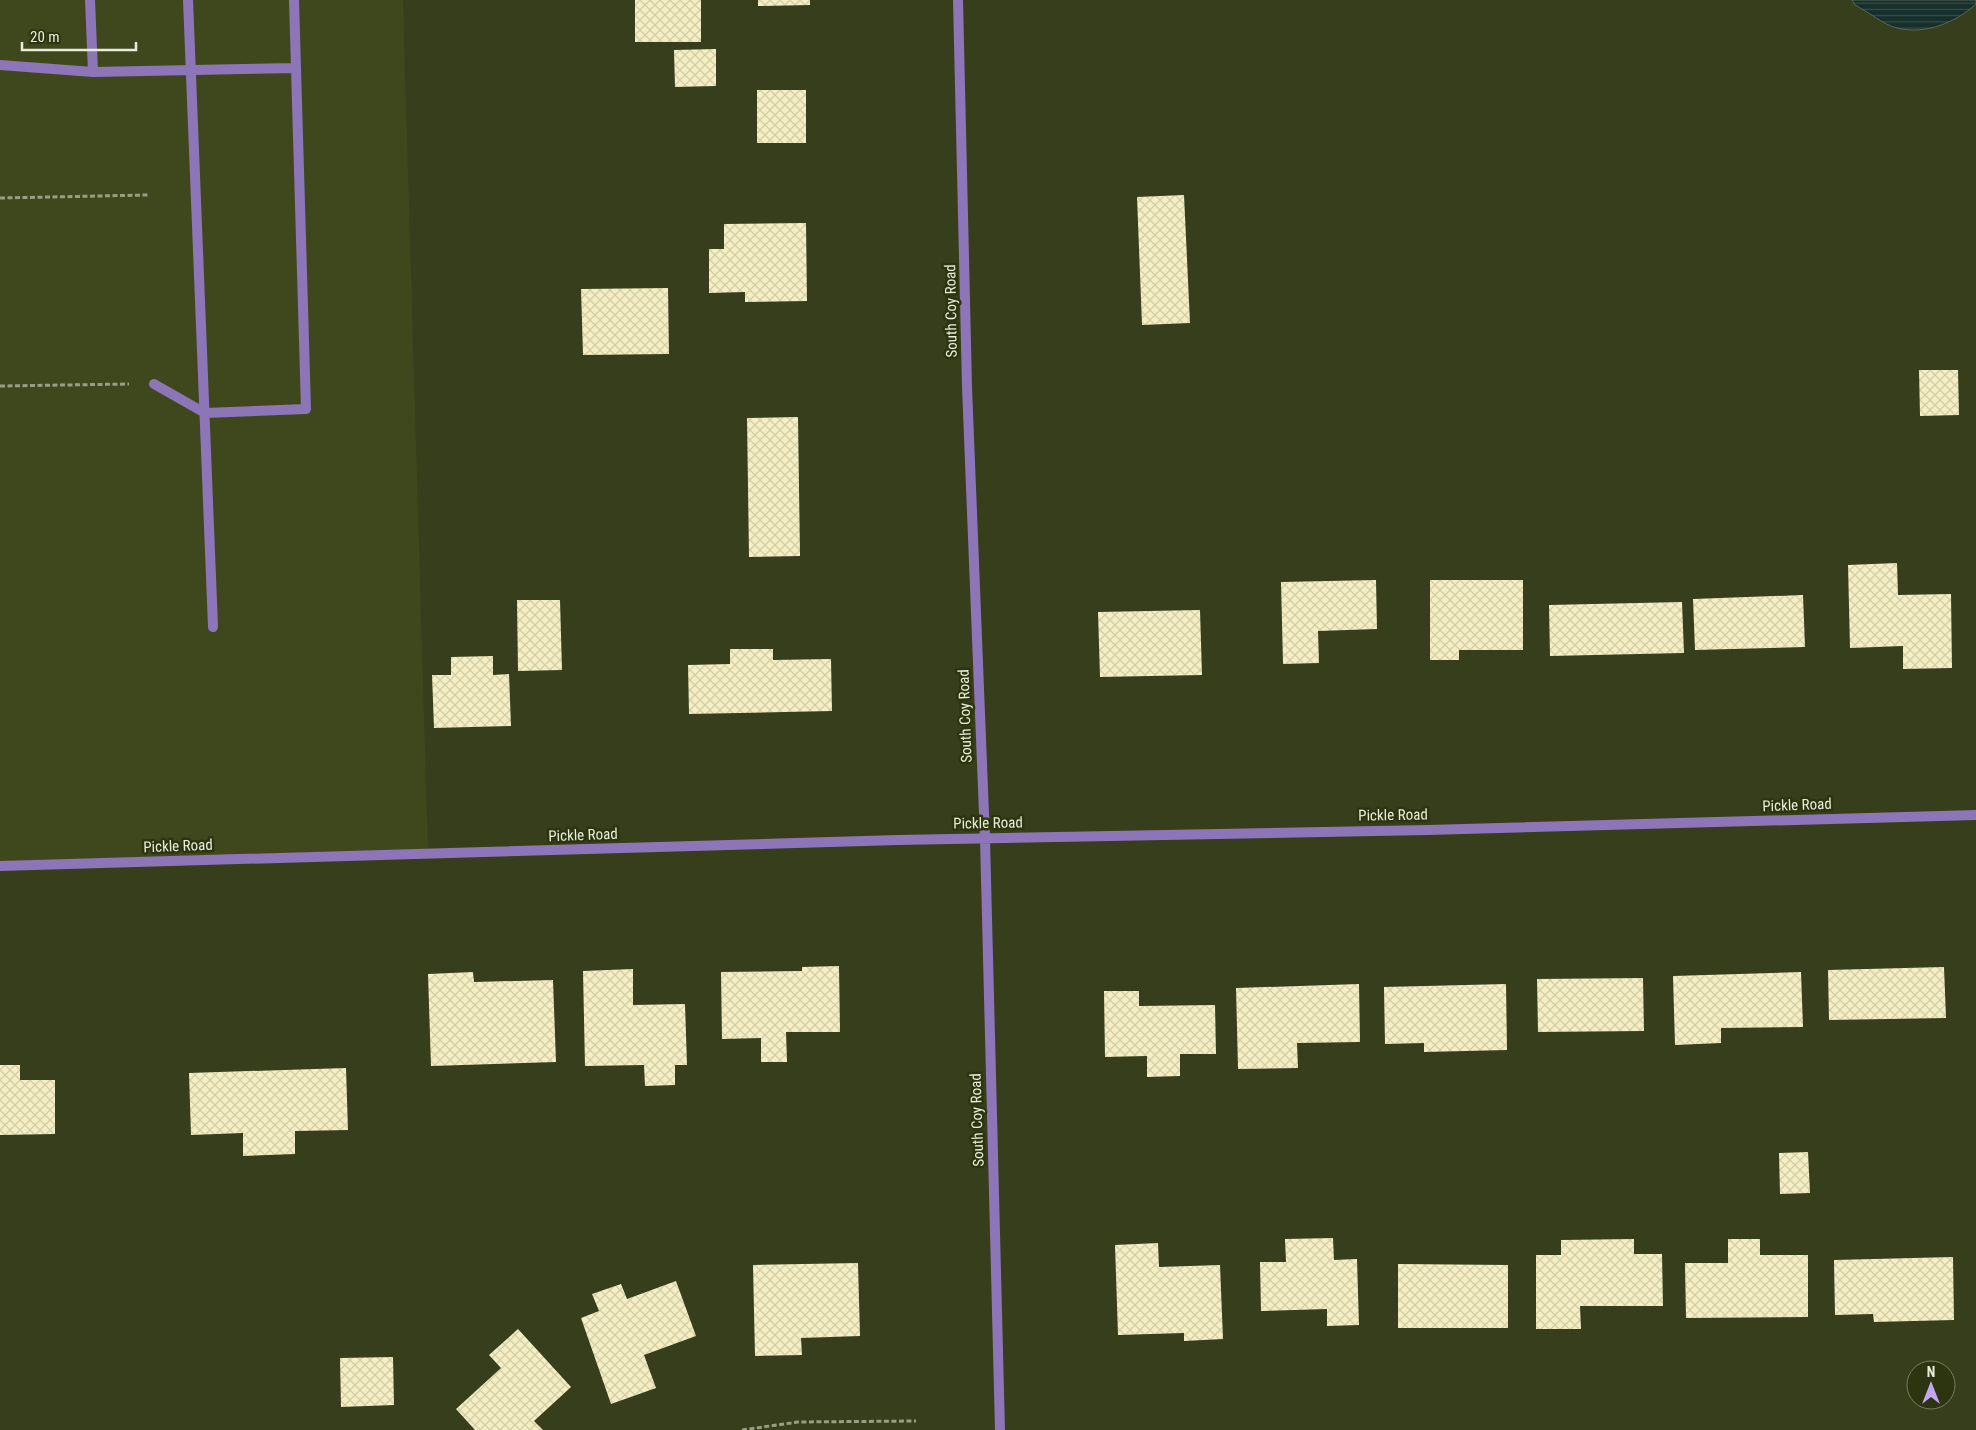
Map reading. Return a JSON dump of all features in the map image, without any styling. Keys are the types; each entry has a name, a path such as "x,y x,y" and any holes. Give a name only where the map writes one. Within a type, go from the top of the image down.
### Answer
{"street":[{"path":"90,0 93,72"},
{"path":"188,0 213,628"},
{"path":"154,384 205,413 306,409 294,0"},
{"name":"South Coy Road","path":"958,0 967,387 985,839 1000,1430"},
{"path":"0,65 93,72 296,68"},
{"name":"Pickle Road","path":"0,866 985,839 1428,830 1976,815"}],"path":[{"path":"0,198 148,194"},
{"path":"0,386 154,384"},
{"path":"742,1430 798,1422 916,1420"}],"shaded area":[{"path":"0,0 403,0 428,854 0,866"}],"water":[{"path":"1852,0 1976,0 1976,4 1959,17 1939,26 1908,30 1887,24 1855,5"}],"building":[{"path":"635,0 701,0 701,42 635,42"},
{"path":"758,0 810,0 810,5 758,6"},
{"path":"716,49 716,86 675,87 674,50"},
{"path":"757,90 806,90 806,143 757,143"},
{"path":"1184,195 1190,323 1142,325 1137,197"},
{"path":"806,223 807,301 745,302 745,292 709,293 709,249 724,249 724,224"},
{"path":"668,288 669,354 583,355 581,289"},
{"path":"1919,370 1958,370 1959,415 1920,416"},
{"path":"798,417 800,556 749,557 747,418"},
{"path":"1897,563 1898,595 1951,594 1952,668 1903,669 1903,646 1850,648 1848,565"},
{"path":"1376,580 1377,629 1318,631 1319,663 1283,664 1281,582"},
{"path":"1430,580 1523,580 1523,650 1459,650 1459,660 1430,660"},
{"path":"1803,595 1805,647 1695,650 1693,599"},
{"path":"517,600 560,600 562,670 518,671"},
{"path":"1682,602 1684,653 1550,656 1549,605"},
{"path":"1200,610 1202,675 1100,677 1098,612"},
{"path":"730,649 773,649 773,660 831,659 832,711 689,714 688,665 730,664"},
{"path":"493,656 493,675 509,674 511,726 434,728 432,675 451,675 451,657"},
{"path":"839,966 840,1032 786,1032 787,1062 761,1062 761,1038 722,1039 721,972 802,971 802,967"},
{"path":"1944,967 1946,1018 1829,1020 1828,970"},
{"path":"633,969 633,1005 685,1004 687,1065 675,1065 675,1085 645,1086 644,1065 585,1066 583,971"},
{"path":"473,972 474,982 553,980 556,1062 431,1066 428,974"},
{"path":"1801,972 1803,1027 1721,1028 1721,1043 1675,1045 1673,976"},
{"path":"1643,978 1644,1031 1538,1032 1537,979"},
{"path":"1359,984 1360,1042 1297,1043 1298,1068 1238,1069 1236,988"},
{"path":"1506,984 1507,1050 1424,1052 1424,1043 1385,1044 1384,987"},
{"path":"1104,991 1139,991 1139,1006 1215,1005 1216,1054 1180,1054 1180,1076 1147,1077 1147,1056 1105,1057"},
{"path":"0,1065 20,1065 20,1080 55,1080 55,1134 0,1135"},
{"path":"346,1068 348,1130 295,1131 295,1154 243,1156 243,1133 191,1135 189,1073"},
{"path":"1808,1152 1810,1193 1780,1194 1779,1153"},
{"path":"1333,1238 1334,1260 1357,1259 1359,1325 1327,1326 1327,1309 1261,1311 1260,1262 1286,1262 1285,1239"},
{"path":"1634,1239 1634,1254 1662,1254 1663,1306 1580,1306 1581,1329 1536,1329 1536,1255 1561,1255 1561,1240"},
{"path":"1728,1239 1760,1239 1760,1255 1808,1255 1808,1317 1686,1318 1685,1263 1728,1263"},
{"path":"1158,1243 1159,1267 1220,1265 1223,1339 1184,1341 1184,1333 1118,1335 1115,1245"},
{"path":"1953,1257 1954,1320 1874,1322 1873,1314 1835,1315 1834,1260"},
{"path":"858,1263 860,1336 801,1338 802,1355 755,1356 753,1265"},
{"path":"1398,1264 1508,1265 1508,1328 1398,1328"},
{"path":"676,1281 696,1336 644,1355 656,1388 611,1404 581,1318 599,1311 592,1294 621,1284 627,1299"},
{"path":"518,1329 571,1387 534,1421 543,1430 475,1430 456,1409 501,1368 489,1355"},
{"path":"393,1357 394,1405 341,1407 340,1358"}]}
